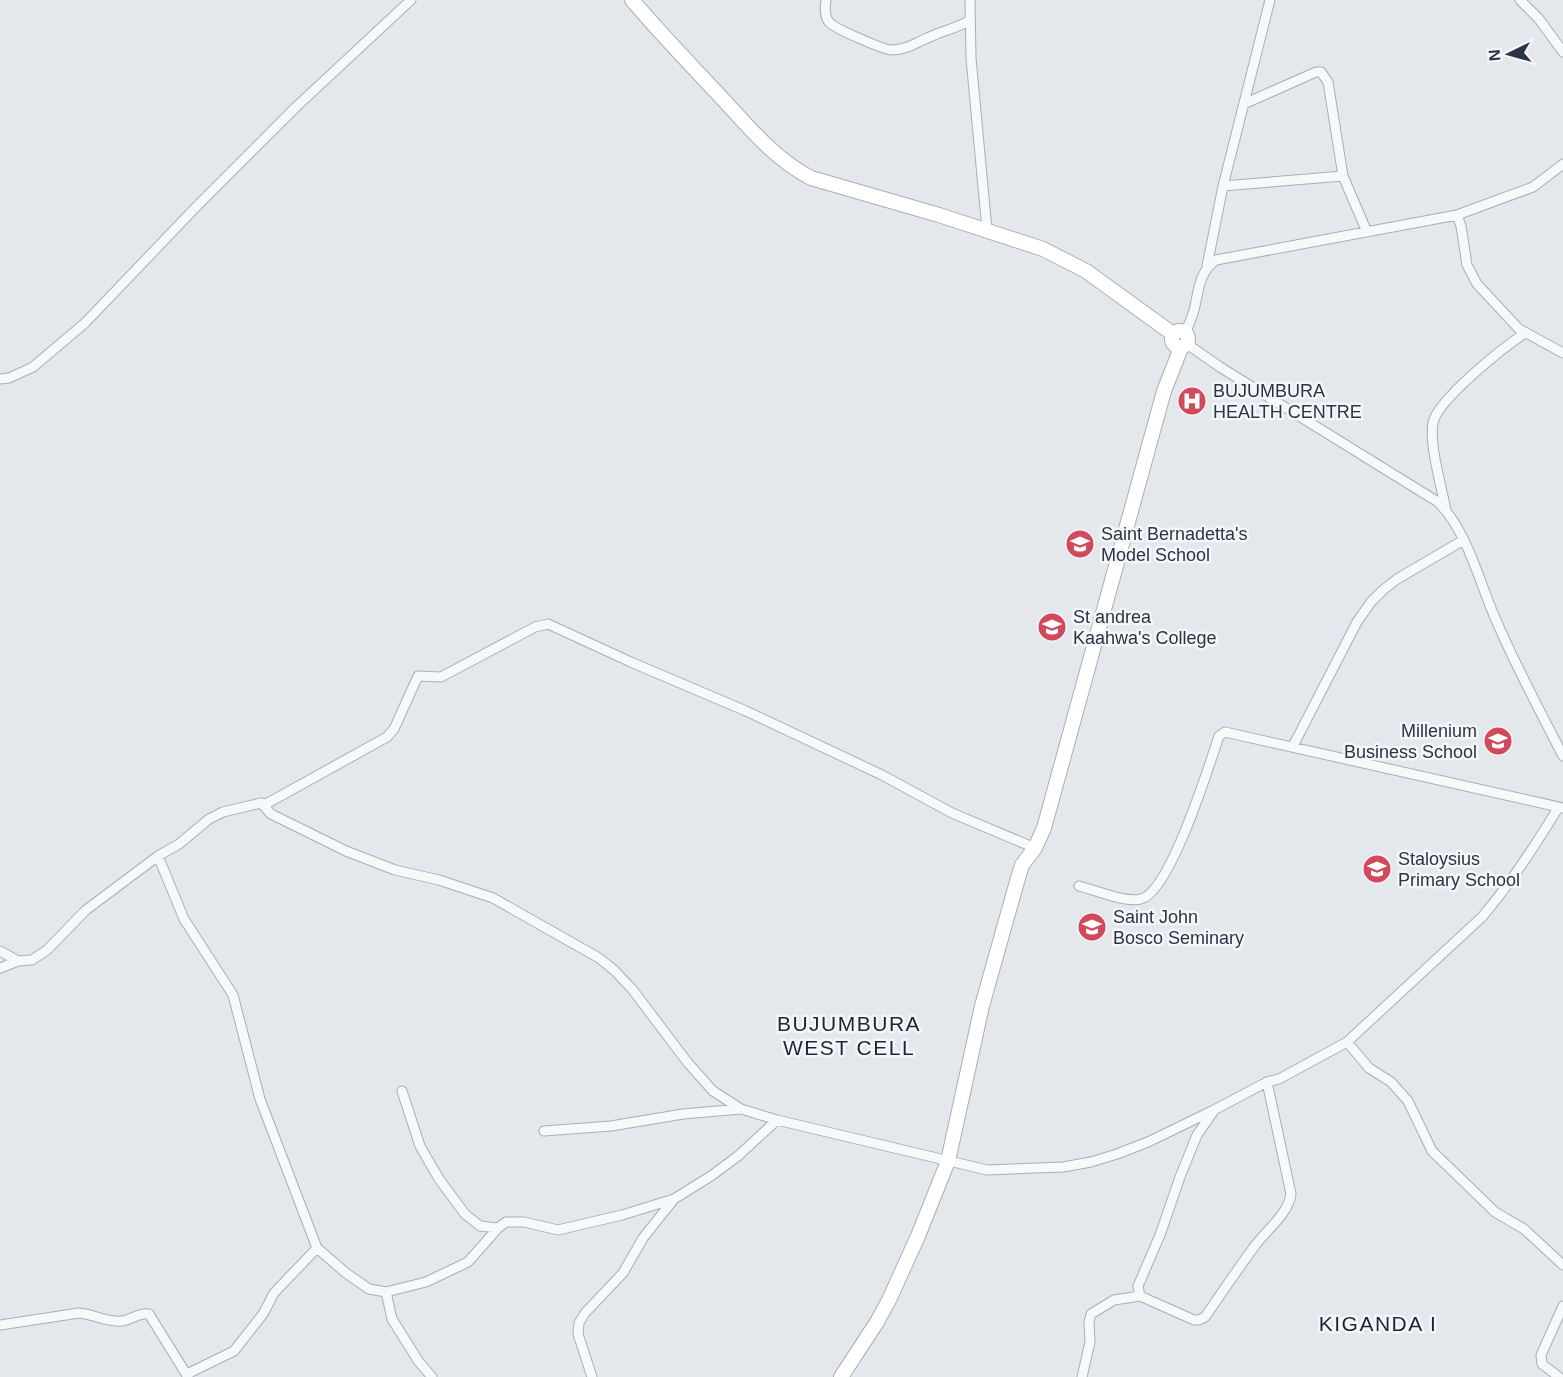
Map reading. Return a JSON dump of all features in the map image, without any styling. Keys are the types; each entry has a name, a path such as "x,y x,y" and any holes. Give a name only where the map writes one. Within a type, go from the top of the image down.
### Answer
{"street":[{"path":"0,379 9,378 33,367 85,323 288,115 411,0"},
{"path":"632,0 664,38 758,138 796,170 811,178 1043,249 1086,271 1220,367 1438,502 1446,511 1462,540 1501,631 1563,756"},
{"path":"826,0 826,15 831,25 883,49 893,50 910,46 930,36 962,26 970,20"},
{"path":"970,0 971,58 987,230"},
{"path":"841,1377 889,1300 948,1161 977,1027 1018,878 1022,865 1035,848 1044,828 1164,391 1193,313 1201,275 1207,266 1223,186 1246,103 1270,0"},
{"path":"1520,0 1539,19 1563,52"},
{"path":"1246,103 1316,72 1322,72 1328,82 1342,176 1367,232"},
{"path":"1207,266 1216,260 1457,215 1533,188 1563,164"},
{"path":"1223,186 1342,176"},
{"path":"1457,215 1461,226 1465,260 1478,284 1512,323 1525,333 1563,353"},
{"path":"1446,511 1432,438 1434,418 1446,400 1501,349 1525,333"},
{"path":"1293,746 1357,622 1371,602 1397,579 1462,540"},
{"path":"0,968 18,961 32,960 47,950 86,910 158,856 179,844 209,819 223,812 261,803 266,804 387,737 394,729 418,676 441,677 535,627 548,624 746,711 882,775 952,813 1035,848"},
{"path":"261,803 271,814 346,851 395,870 439,880 493,898 599,958 632,989 687,1063 713,1091 741,1109 777,1120 987,1170 1063,1167 1091,1162 1148,1142 1347,1042 1482,917 1502,894 1561,808 1230,732 1222,733 1179,848 1150,896 1129,900 1079,886"},
{"path":"158,856 184,919 233,995 260,1099 317,1248 369,1289 386,1292 426,1282 468,1262 506,1222 524,1222 558,1230 622,1215 674,1199 697,1187 738,1156 777,1120"},
{"path":"0,951 18,961"},
{"path":"1347,1042 1369,1068 1391,1082 1408,1101 1432,1151 1495,1212 1524,1229 1563,1265"},
{"path":"1082,1377 1090,1342 1091,1314 1114,1300 1140,1296 1194,1320 1205,1317 1256,1244 1286,1209 1291,1194 1267,1082"},
{"path":"402,1091 420,1146 440,1179 465,1214 480,1226 498,1228"},
{"path":"544,1131 611,1126 683,1114 741,1109"},
{"path":"1140,1296 1138,1286 1160,1235 1197,1135 1214,1110"},
{"path":"590,1376 578,1334 579,1323 585,1313 623,1273 643,1238 674,1199"},
{"path":"0,1325 79,1313 118,1322 131,1320 145,1313 150,1314 188,1377 189,1373 240,1346 263,1314 274,1293 317,1248"},
{"path":"386,1292 392,1319 419,1362 432,1377"},
{"path":"1558,1377 1542,1364 1541,1355 1563,1306"}],"place":[{"name":"BUJUMBURA HEALTH CENTRE","path":"1192,401"},
{"name":"Saint Bernadetta's Model School","path":"1080,544"},
{"name":"St andrea Kaahwa's College","path":"1052,627"},
{"name":"Millenium Business School","path":"1498,741"},
{"name":"Staloysius Primary School","path":"1377,869"},
{"name":"Saint John Bosco Seminary","path":"1092,927"}],"district":[{"name":"BUJUMBURA WEST CELL","path":"849,1036"},
{"name":"KIGANDA I","path":"1378,1324"}]}
